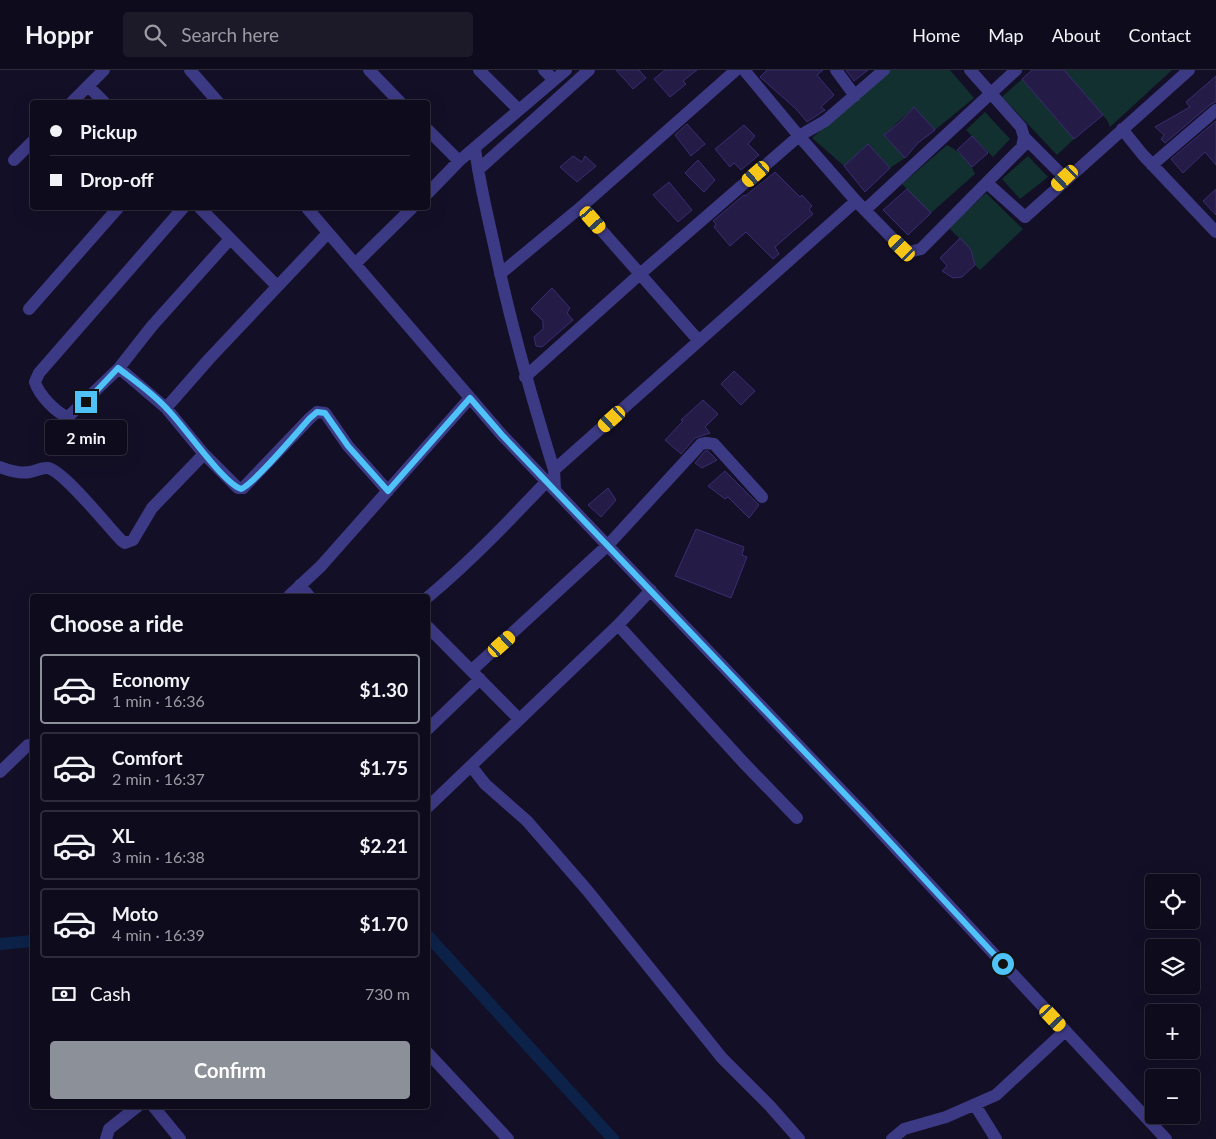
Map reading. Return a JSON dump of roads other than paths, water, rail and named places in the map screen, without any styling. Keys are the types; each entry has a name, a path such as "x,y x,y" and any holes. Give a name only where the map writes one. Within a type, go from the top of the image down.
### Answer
{"street":[{"path":"74,100 104,70"},
{"path":"190,70 213,100"},
{"path":"369,70 398,100"},
{"path":"479,70 518,110"},
{"path":"544,70 554,80"},
{"path":"430,191 459,162 566,70"},
{"path":"478,170 589,70"},
{"path":"500,274 581,207 736,70"},
{"path":"744,70 799,136 861,205 902,248 909,252 921,249 1022,147 1024,137"},
{"path":"836,70 855,96"},
{"path":"525,377 799,136 825,121 884,70"},
{"path":"970,70 1020,127 1024,137 1065,178"},
{"path":"430,595 699,341 824,227 861,205 1016,70"},
{"path":"987,183 1024,217 1065,178 1189,70"},
{"path":"88,86 102,100"},
{"path":"1152,164 1216,110"},
{"path":"1122,129 1216,232"},
{"path":"430,132 459,162"},
{"path":"14,160 30,144"},
{"path":"476,148 478,170 500,274 552,480"},
{"path":"581,207 699,341"},
{"path":"29,309 116,210"},
{"path":"182,210 39,373 35,382 37,388 61,415 68,417 118,368 152,326 230,239"},
{"path":"202,210 277,286"},
{"path":"309,210 502,435 552,480 608,545 862,812 1166,1139"},
{"path":"356,263 410,210"},
{"path":"166,408 328,233"},
{"path":"118,368 166,408 204,454 238,488 243,488 310,418 317,412 321,412 329,418 348,446 388,491"},
{"path":"291,594 321,566 470,398"},
{"path":"430,727 476,675 608,545 704,443 714,444 762,497"},
{"path":"0,467 21,473 32,472 41,468 54,470 66,480 125,543 133,540 152,508 204,454"},
{"path":"300,585 307,594"},
{"path":"430,805 618,625 651,590"},
{"path":"618,625 743,762 797,818"},
{"path":"430,628 519,719"},
{"path":"0,772 28,745"},
{"path":"471,766 485,784 527,821 650,967 722,1058 799,1139"},
{"path":"892,1139 904,1129 975,1106 1003,1090 1065,1032"},
{"path":"430,1055 508,1139"},
{"path":"975,1106 996,1139"},
{"path":"106,1139 109,1129 134,1109"},
{"path":"155,1109 180,1139"}],"waterway":[{"path":"430,938 613,1139"},
{"path":"0,944 30,941"}]}
